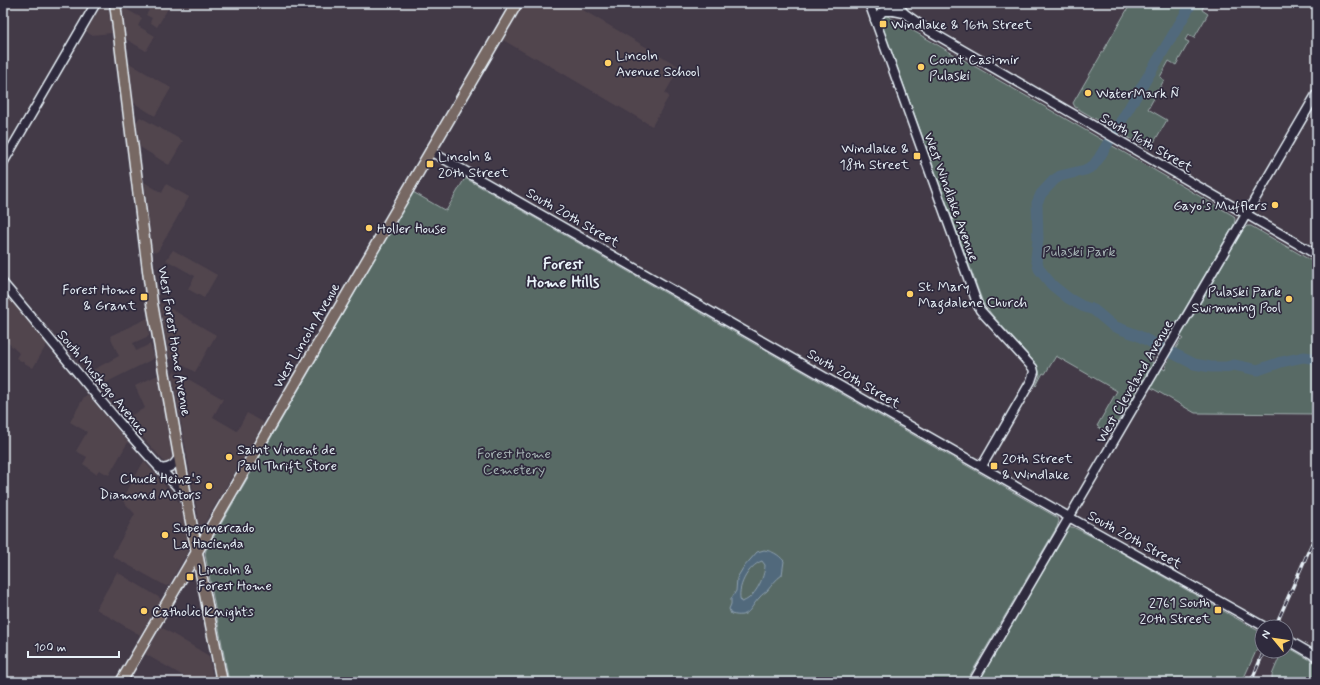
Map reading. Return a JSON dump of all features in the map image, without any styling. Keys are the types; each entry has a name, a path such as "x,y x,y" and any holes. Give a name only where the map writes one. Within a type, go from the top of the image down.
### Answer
{"main road":[{"name":"West Forest Home Avenue","path":"115,3 152,303 186,496 222,682"},
{"name":"West Lincoln Avenue","path":"121,682 517,3"}],"street":[{"path":"3,163 96,3"},
{"name":"West Windlake Avenue","path":"869,3 980,310 1033,368 1034,372 1032,381 982,466"},
{"name":"South 16th Street","path":"882,3 894,7 899,6 904,13 928,30 1317,255"},
{"path":"874,20 883,11 894,7"},
{"name":"West Cleveland Avenue","path":"973,682 1317,93"},
{"name":"South 20th Street","path":"430,151 1254,621"},
{"name":"South Muskego Avenue","path":"3,283 159,468 186,496"},
{"path":"159,468 165,469 174,466 180,456"},
{"path":"1294,644 1317,657"}],"shaded area":[{"path":"103,3 108,4 112,33 91,35 86,31"},
{"path":"136,3 166,3 170,5 157,27 150,22 152,18 146,15 149,10"},
{"name":"Lincoln Avenue School","path":"524,3 571,3 680,67 665,93 669,96 652,126 535,57 534,58 503,40"},
{"path":"122,7 142,18 138,26 155,36 146,51 126,39"},
{"path":"129,63 171,88 155,116 134,103"},
{"path":"140,117 183,141 169,165 140,147 136,122"},
{"path":"144,182 162,193 166,184 189,197 158,251 156,252 152,250"},
{"path":"173,250 217,275 204,298 188,289 195,276 166,260"},
{"path":"3,283 50,339 33,368 16,358 19,353 3,338"},
{"path":"159,302 216,335 195,372 169,357"},
{"path":"148,318 149,336 133,343 136,351 150,344 155,358 101,385 89,372 119,356 110,336"},
{"path":"174,371 223,399 213,417 237,431 247,413 263,422 263,425 201,529 199,528 197,519 198,515 172,374"},
{"path":"158,375 174,460 166,464 126,418 145,408 135,386"},
{"path":"88,395 128,442 109,475 99,470 96,474 89,469 83,464 87,457 76,451 87,432 70,422 84,397"},
{"path":"144,461 182,506 190,548 169,585 166,586 112,556 135,514 122,500"},
{"path":"117,572 160,598 160,602 140,635 96,609"},
{"path":"161,627 209,656 214,682 194,682 145,654"}],"green space":[{"path":"1131,3 1205,3 1202,10 1208,14 1194,38 1188,35 1185,40 1189,42 1176,65 1169,61 1160,77 1164,80 1148,109 1167,120 1150,149 1124,135 1125,133 1110,124 1108,126 1075,107 1073,103"},
{"name":"Pulaski Park","path":"884,14 1234,216 1234,225 1172,331 1169,330 1151,361 1153,363 1111,433 1108,433 1097,426 1117,391 1056,356 1045,374 1043,373 1036,386 1040,375 1037,365 983,303 880,20"},
{"name":"Forest Home Cemetery","path":"465,178 1058,518 1059,521 1057,527 966,682 229,682 205,554 206,550 413,192 446,211"},
{"path":"1247,226 1251,226 1317,264 1317,414 1195,413 1150,387 1162,368 1165,370 1166,365 1180,341 1183,339 1180,337 1243,230"},
{"path":"1070,527 1073,527 1101,541 1254,628 1254,656 1242,682 978,682"},
{"path":"1294,651 1317,664 1317,682 1272,682 1272,675 1279,659 1294,659"}],"water":[{"path":"764,550 770,551 782,559 784,561 782,575 746,614 731,614 729,609 731,599 736,591 737,578 743,568 757,552","holes":["762,561 765,565 765,570 758,587 750,597 741,602 740,590 744,578 757,564"]}],"waterway":[{"path":"1192,3 1093,166 1085,170 1060,176 1054,180 1041,194 1037,203 1038,239 1036,258 1039,269 1052,285 1068,298 1082,306 1094,310 1113,326 1137,335 1194,364 1211,367 1226,367 1234,365 1258,370 1281,362 1304,357 1317,359"}],"railway":[{"path":"1279,619 1317,532"},
{"path":"1251,682 1261,659"}],"place":[{"name":"Windlake & 16th Street","path":"883,24"},
{"name":"Lincoln Avenue School","path":"608,63"},
{"name":"Count Casimir Pulaski","path":"921,67"},
{"name":"WaterMark Ñ","path":"1088,93"},
{"name":"Windlake & 18th Street","path":"917,156"},
{"name":"Lincoln & 20th Street","path":"430,164"},
{"name":"Gayo's Mufflers","path":"1275,205"},
{"name":"Holler House","path":"369,228"},
{"name":"St. Mary Magdalene Church","path":"910,294"},
{"name":"Forest Home & Grant","path":"144,297"},
{"name":"Pulaski Park Swimming Pool","path":"1289,299"},
{"name":"Saint Vincent de Paul Thrift Store","path":"229,457"},
{"name":"20th Street & Windlake","path":"994,466"},
{"name":"Chuck Heinz's Diamond Motors","path":"209,486"},
{"name":"Supermercado La Hacienda","path":"165,535"},
{"name":"Lincoln & Forest Home","path":"190,577"},
{"name":"2761 South 20th Street","path":"1218,610"},
{"name":"Catholic Knights","path":"144,611"}],"district":[{"name":"Forest Home Hills","path":"563,272"}]}
